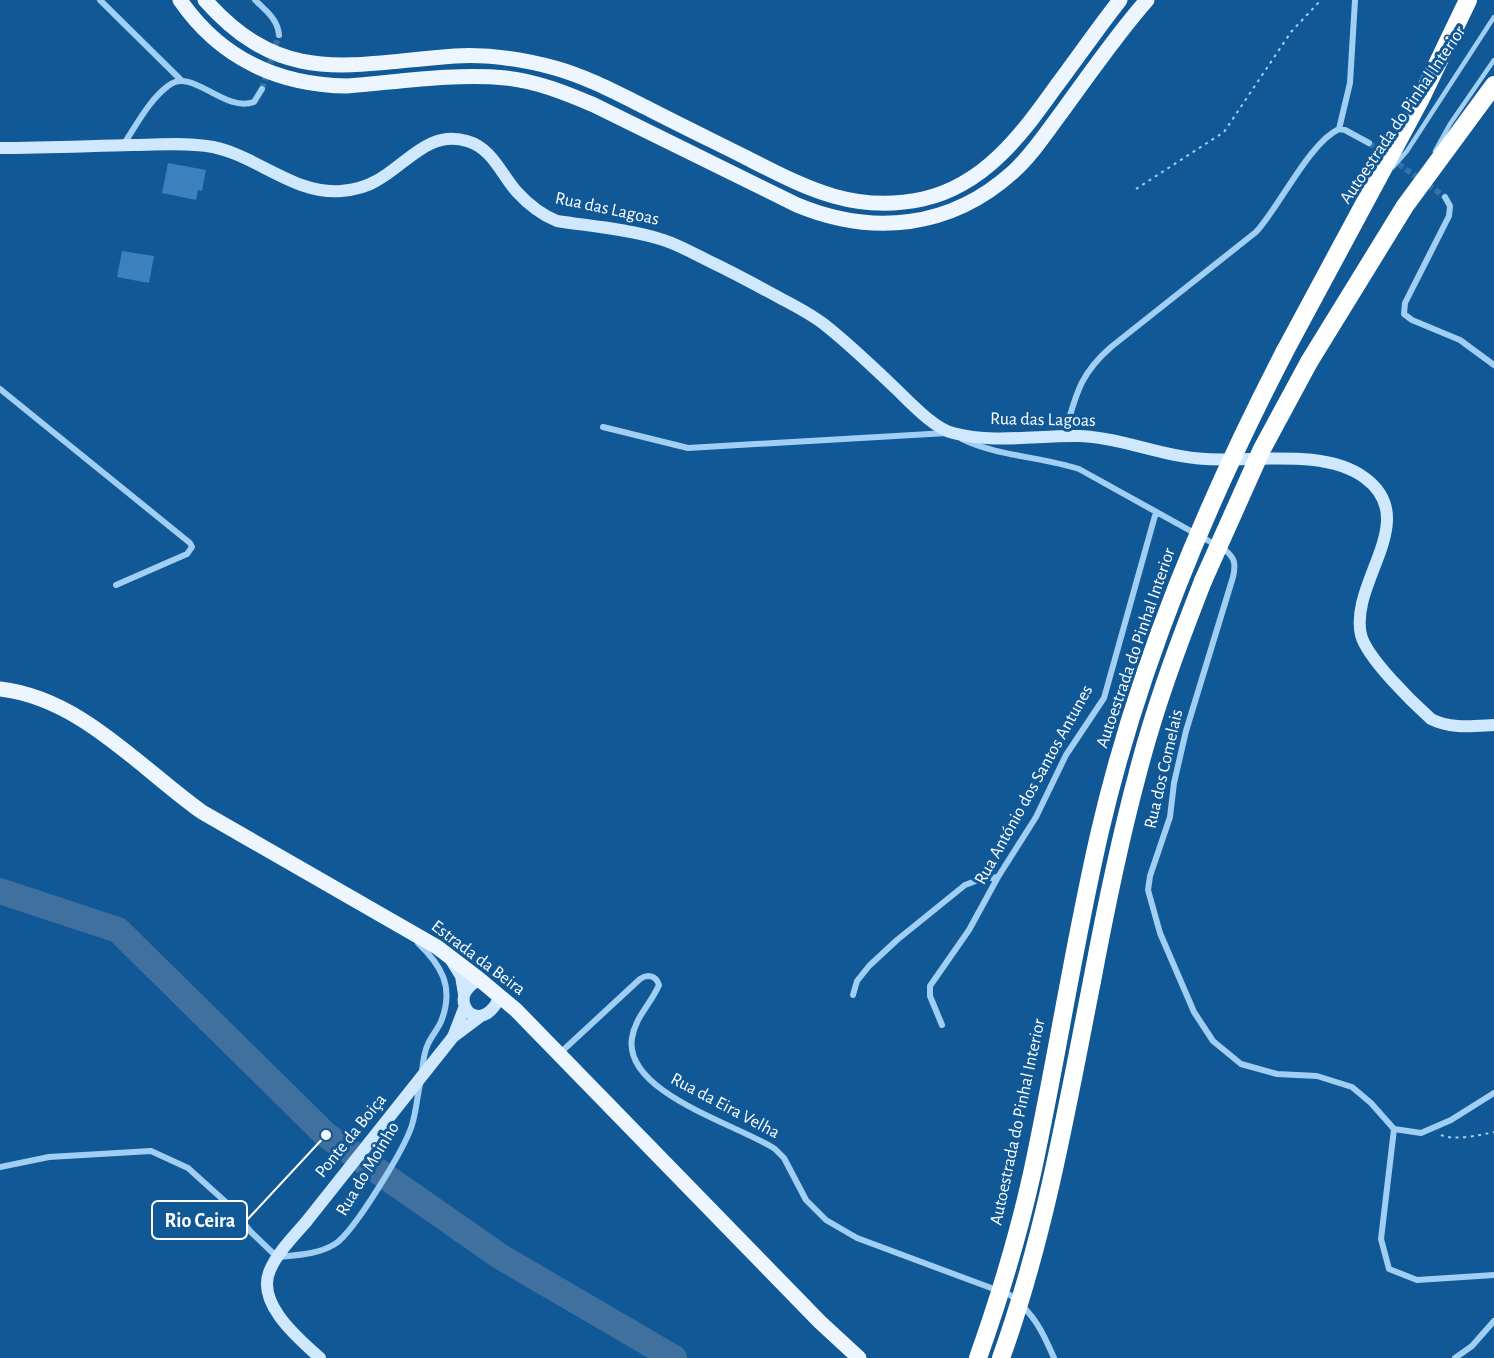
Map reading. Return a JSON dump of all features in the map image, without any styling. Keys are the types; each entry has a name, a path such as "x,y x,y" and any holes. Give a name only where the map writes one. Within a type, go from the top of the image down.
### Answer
{"highway":[{"path":"1372,190 1420,100 1468,0"},
{"path":"1001,1358 1024,1284 1053,1172 1110,888 1137,775 1183,631 1227,523 1262,448 1309,362 1405,206 1494,85"},
{"name":"Autoestrada do Pinhal Interior","path":"978,1358 1003,1283 1032,1171 1088,887 1129,724 1159,636 1200,529 1248,422 1372,190"}],"main road":[{"path":"180,0 213,39 243,60 282,78 327,86 487,77 521,80 566,93 594,105 796,205 839,219 878,224 898,224 941,214 979,196 1014,171 1038,144 1119,33 1147,0"},
{"path":"205,0 239,34 257,45 297,60 335,66 353,66 457,56 480,56 519,60 558,69 601,86 802,186 847,201 887,204 941,194 987,168 1028,125 1120,0"},
{"name":"Estrada da Beira","path":"0,689 30,694 50,701 72,713 103,734 202,812 447,954 516,1010 820,1322 859,1358"}],"street":[{"path":"100,0 182,80 227,101 241,104 254,102 262,90"},
{"path":"255,0 272,17 279,29 279,35"},
{"path":"1339,129 1350,83 1355,0"},
{"path":"123,146 159,94 171,83 182,80"},
{"path":"1064,436 1076,394 1090,368 1112,347 1256,232 1273,212 1316,149 1333,132 1339,129 1346,130 1369,143"},
{"name":"Rua das Lagoas","path":"0,148 164,144 211,147 233,152 311,188 341,191 376,182 431,142 445,138 469,141 487,152 517,192 545,216 557,221 670,242 799,308 829,328 922,413 949,433 998,439 1064,436 1109,439 1186,457 1307,460 1354,471 1367,479 1379,492 1388,514 1387,532 1362,599 1359,616 1362,638 1380,666 1431,719 1451,726 1494,725"},
{"path":"1445,197 1450,206 1449,216 1405,303 1404,314 1412,320 1460,340 1494,365"},
{"path":"0,389 190,543 192,547 187,555 116,585"},
{"path":"603,427 688,448 949,433"},
{"name":"Rua dos Comelais","path":"949,433 979,446 1058,462 1079,469 1101,479 1231,555 1235,566 1186,731 1167,830 1149,876 1148,890 1160,933 1194,1012 1213,1041 1241,1064 1277,1074 1317,1076 1352,1087 1371,1103 1395,1129"},
{"name":"Rua António dos Santos Antunes","path":"942,1025 930,996 930,986 969,930 998,877 1036,817 1066,755 1104,698 1156,512"},
{"path":"853,995 857,981 869,966 897,940 965,885 981,879 998,877"},
{"name":"Rua do Moinho","path":"277,1257 306,1255 324,1250 342,1238 359,1217 389,1169 412,1124 427,1046 442,1019 446,996 445,982 434,958 400,926"},
{"path":"447,954 461,976 464,1000 471,1013 484,1016"},
{"name":"Rua da Eira Velha","path":"559,1054 640,979 644,976 652,976 659,985 638,1017 631,1040 634,1059 647,1080 674,1099 775,1149 783,1158 806,1200 826,1220 857,1238 1010,1295 1027,1309 1042,1330 1054,1358"},
{"name":"Ponte da Boiça","path":"453,1037 468,987 479,979"},
{"name":"Ponte da Boiça","path":"277,1257 453,1037 493,1011 500,996"},
{"name":"Ponte da Boiça","path":"484,1016 516,1010"},
{"path":"1494,1094 1452,1120 1421,1133 1395,1129 1381,1239 1389,1269 1417,1280 1494,1275"},
{"path":"0,1167 49,1157 151,1151 188,1168 229,1205 249,1231 277,1257 268,1273 267,1288 272,1304 285,1326 320,1358"},
{"path":"1455,1358 1472,1346 1494,1321"}],"lane":[{"name":"Autoestrada do Pinhal Interior","path":"1372,190 1407,151 1494,17"},
{"path":"1433,155 1450,124 1494,60"},
{"path":"1405,206 1427,165"}],"path":[{"path":"1136,189 1224,132 1291,32 1322,0"},
{"path":"1431,1129 1446,1138 1494,1132"}],"building":[{"path":"168,163 206,170 202,191 198,190 196,200 162,193"},
{"path":"122,251 154,256 149,283 117,277"}],"waterway":[{"path":"0,891 118,930 326,1135 501,1257 674,1358"}],"tunnel":[{"path":"262,89 279,35"},
{"path":"1369,143 1445,197"}],"place":[{"name":"Rio Ceira","path":"326,1135"}]}
